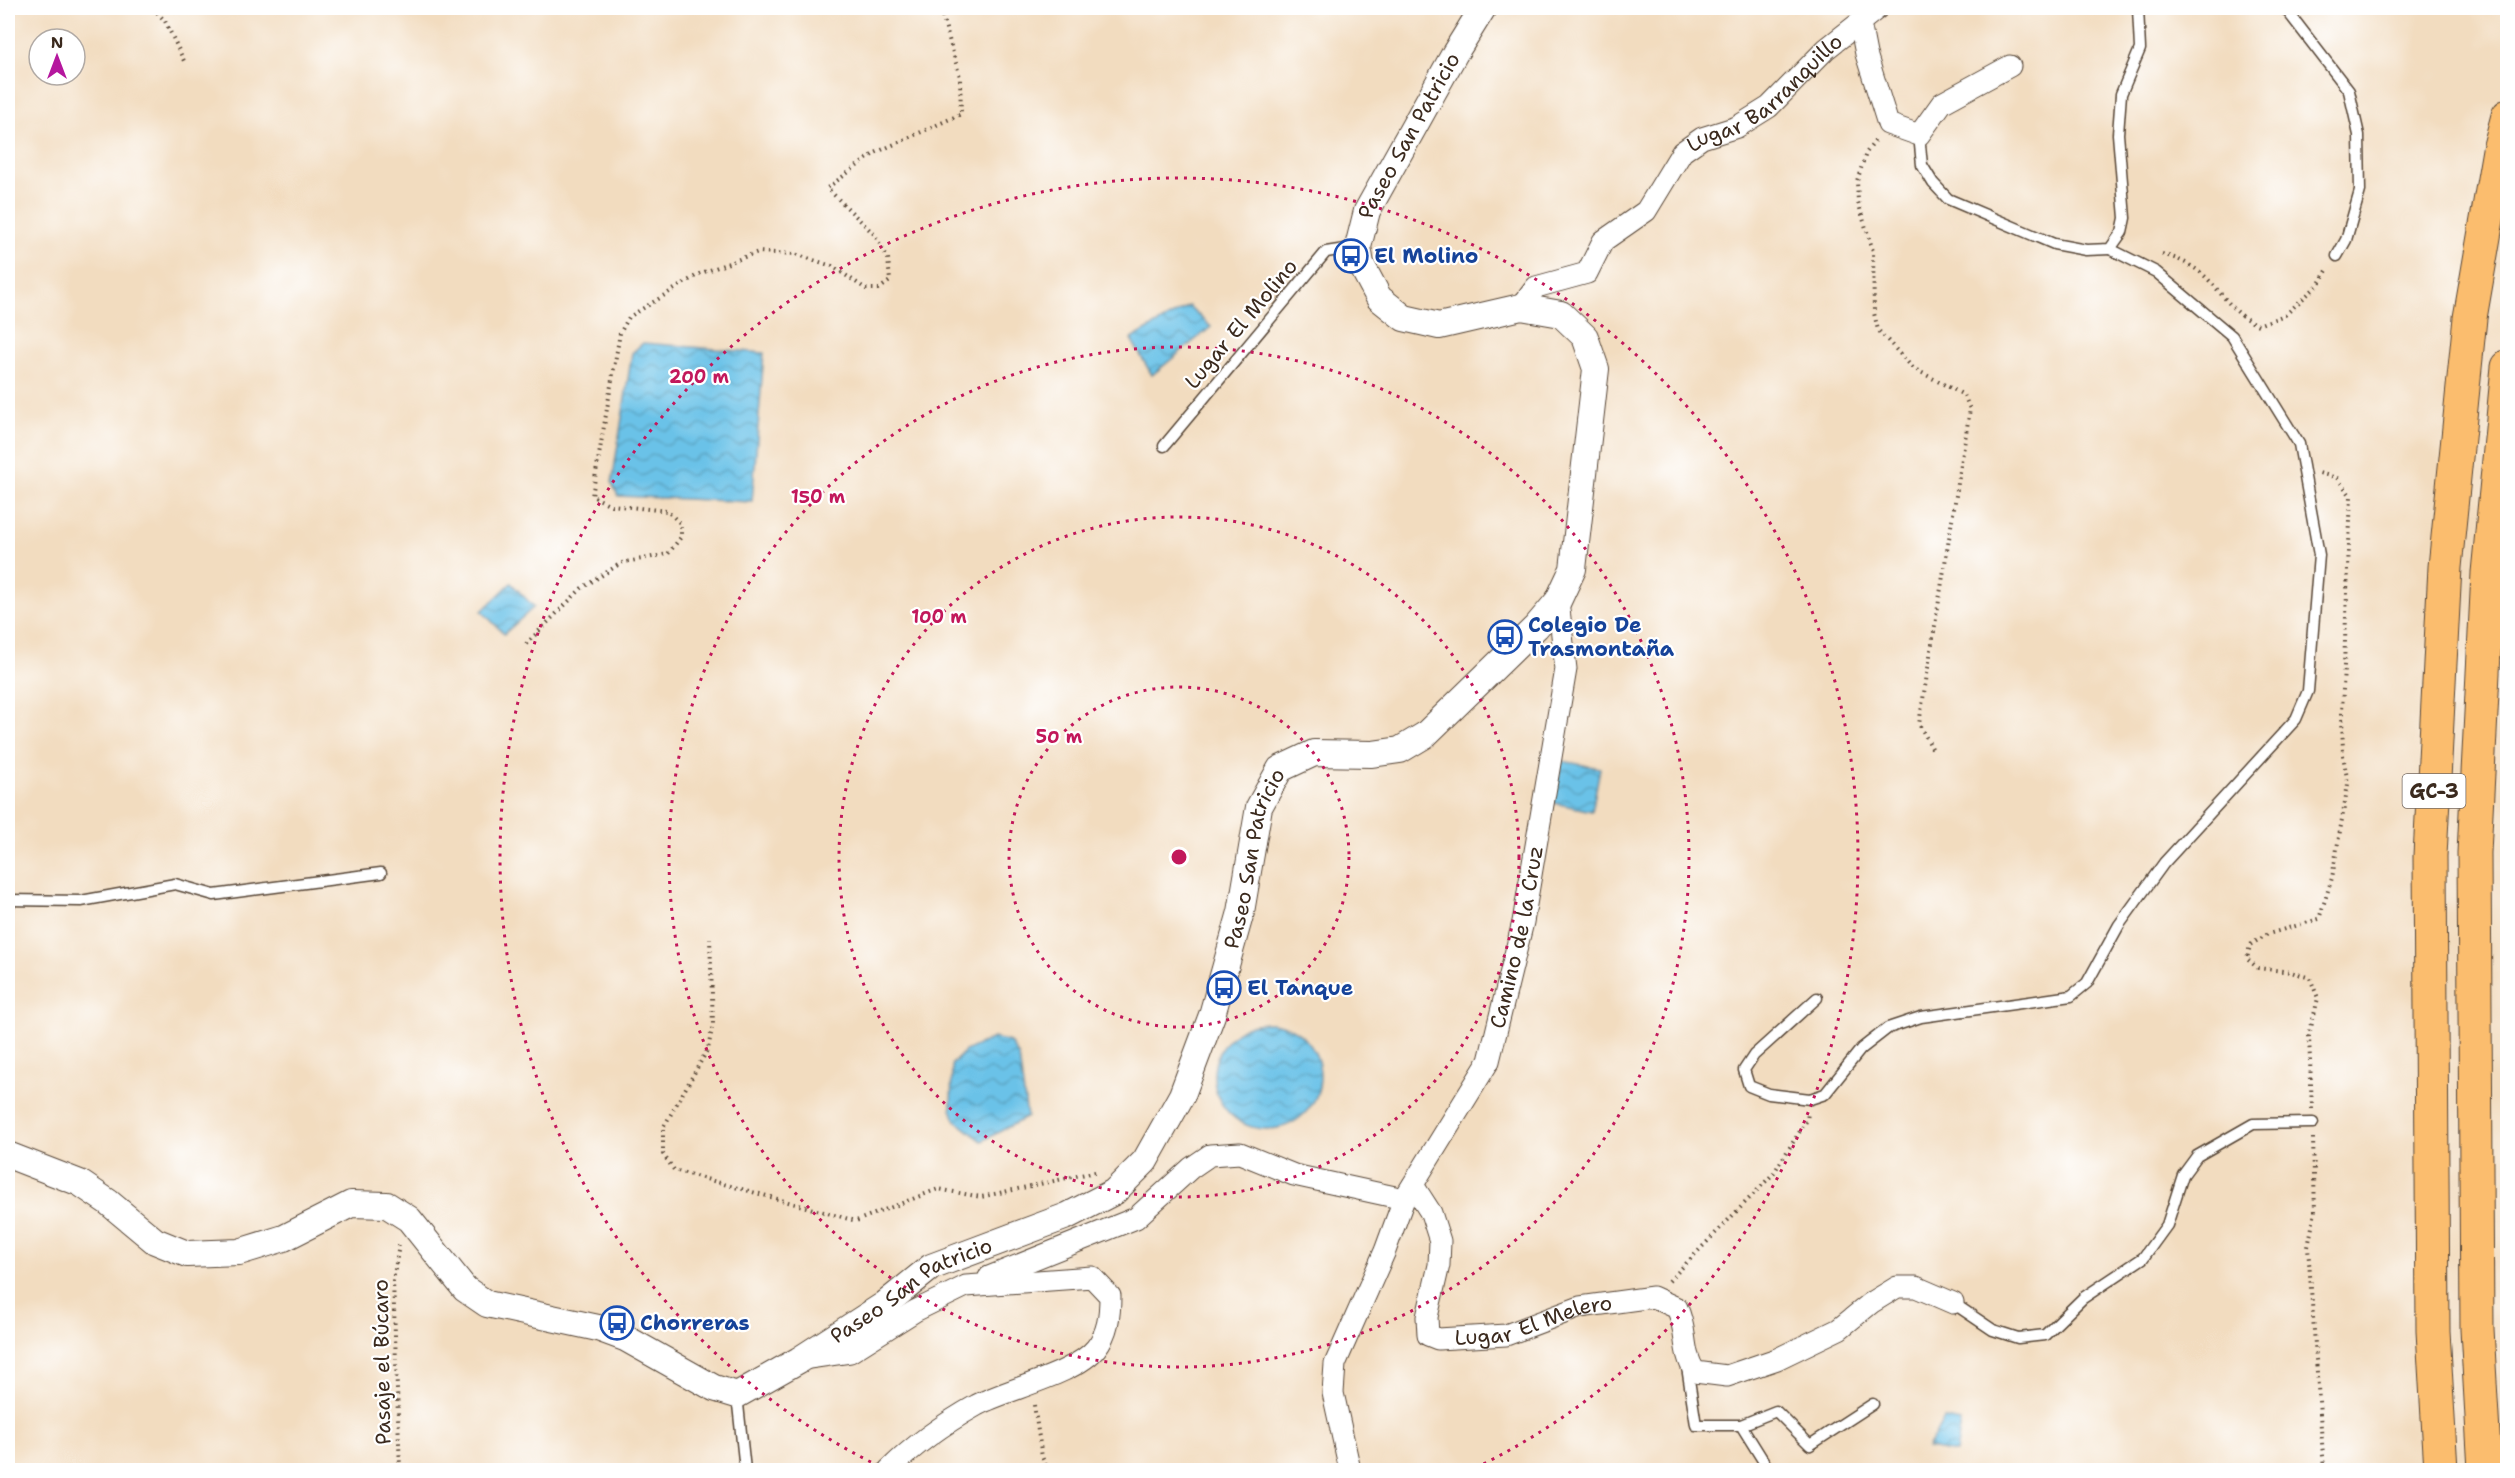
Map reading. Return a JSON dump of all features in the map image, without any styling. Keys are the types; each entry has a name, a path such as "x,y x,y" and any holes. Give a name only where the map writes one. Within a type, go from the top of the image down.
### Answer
{"highway":[{"name":"GC-3","path":"2441,1470 2433,1330 2430,856 2445,567 2470,318 2499,150 2508,116"},
{"name":"GC-3","path":"2485,1470 2477,1329 2474,853 2488,573 2508,367"}],"street":[{"name":"Paseo San Patricio","path":"737,1395 884,1305 931,1267 1067,1216 1114,1192 1145,1161 1182,1095 1212,1016 1241,912 1259,807 1280,769 1314,753 1372,754 1400,750 1425,735 1536,627 1558,601 1573,569 1596,369 1585,337 1561,315 1521,307 1439,326 1404,318 1379,298 1361,264 1358,247 1367,211 1455,53 1483,8"},
{"name":"Lugar Barranquillo","path":"1521,307 1536,287 1587,273 1603,241 1646,211 1682,152 1702,138 1737,127 1769,107 1826,49 1878,8"},
{"name":"Lugar Barranquillo","path":"1860,24 1866,54 1888,124"},
{"path":"1888,124 1919,135 1942,103 2010,66"},
{"name":"Camino de la Cruz","path":"1350,1470 1333,1393 1335,1364 1409,1192 1489,1061 1523,922 1566,669 1558,601"},
{"path":"799,1359 850,1352 915,1311 966,1287 1136,1218 1191,1168 1210,1155 1240,1153 1294,1175 1409,1192"},
{"path":"8,1155 80,1183 108,1202 155,1240 187,1254 239,1252 273,1242 351,1204 387,1205 409,1220 465,1289 487,1304 598,1328 624,1338 714,1388 737,1395"},
{"name":"Lugar El Melero","path":"1409,1192 1431,1213 1440,1240 1439,1265 1427,1317 1428,1335 1438,1339 1506,1335 1580,1307 1653,1297"},
{"path":"889,1470 909,1449 977,1405 1071,1367 1096,1349 1110,1320 1110,1296 1092,1277 966,1287"},
{"path":"1653,1297 1677,1308 1683,1320 1686,1358 1695,1372 1728,1376 1777,1359 1839,1329 1897,1287 1916,1287 1953,1304"}],"lane":[{"path":"2110,249 2122,232 2125,218 2118,134 2121,94 2140,49 2138,8"},
{"path":"2285,8 2349,91 2359,135 2360,191 2346,240 2337,256"},
{"path":"1817,998 1754,1055 1743,1070 1749,1086 1769,1095 1810,1099 1825,1095 1861,1048 1888,1028 1921,1017 2071,996 2087,983 2119,925 2164,863 2296,719 2307,691 2319,555 2299,444 2232,336 2156,272 2110,249 2086,250 2054,244 1948,199 1933,183 1922,165 1919,135"},
{"name":"Lugar El Molino","path":"1164,446 1326,252 1358,247"},
{"path":"8,900 81,901 175,884 214,895 381,873"},
{"path":"1953,1304 1993,1330 2018,1338 2045,1335 2083,1298 2143,1258 2167,1225 2183,1175 2197,1156 2253,1124 2313,1124"},
{"path":"1686,1358 1696,1425 1741,1425 1776,1411 1810,1445 1873,1404"},
{"path":"737,1395 745,1470"},
{"path":"1741,1425 1769,1470"}],"path":[{"path":"153,8 165,21 185,63"},
{"path":"526,644 582,588 621,563 668,554 681,537 681,524 667,511 611,505 592,496 620,333 629,318 699,274 758,252 795,254 832,266 866,289 879,288 890,281 888,258 876,235 827,188 876,153 961,114 960,77 940,8"},
{"path":"1888,124 1866,153 1857,181 1858,202 1873,251 1874,313 1878,330 1913,368 1964,395 1970,409 1919,724 1934,752"},
{"path":"2159,254 2180,260 2201,273 2244,320 2258,325 2285,315 2318,285 2337,256"},
{"path":"2304,469 2337,478 2351,496 2342,713 2343,755 2348,784 2332,878 2319,919 2268,934 2250,945 2247,959 2258,968 2291,972 2310,978 2318,999 2309,1036 2315,1212 2308,1247 2324,1470"},
{"path":"710,938 713,1024 708,1048 663,1128 663,1154 674,1170 856,1221 938,1189 981,1197 1101,1171 1106,1167"},
{"path":"1653,1297 1773,1174 1807,1120 1810,1099"},
{"name":"Pasaje el Búcaro","path":"400,1470 393,1281 400,1241 409,1220"},
{"path":"1031,1383 1042,1457 1048,1470"}],"water":[{"path":"1189,306 1211,327 1152,375 1131,339"},
{"path":"643,343 764,353 752,502 618,496 612,483 632,353"},
{"path":"511,583 534,607 504,634 482,611"},
{"path":"1562,761 1600,768 1592,811 1554,803"},
{"path":"1267,1023 1287,1027 1305,1038 1316,1056 1320,1076 1316,1096 1305,1114 1287,1125 1267,1129 1247,1125 1229,1114 1218,1096 1214,1076 1218,1056 1229,1038 1247,1027"},
{"path":"993,1038 1010,1042 1019,1057 1027,1117 982,1141 955,1120 951,1109 952,1064 965,1051"},
{"path":"1944,1419 1961,1422 1956,1453 1927,1448"}],"place":[{"name":"El Molino","path":"1351,256"},
{"name":"Colegio De Trasmontaña","path":"1505,637"},
{"name":"El Tanque","path":"1224,988"},
{"name":"Chorreras","path":"617,1323"}]}
